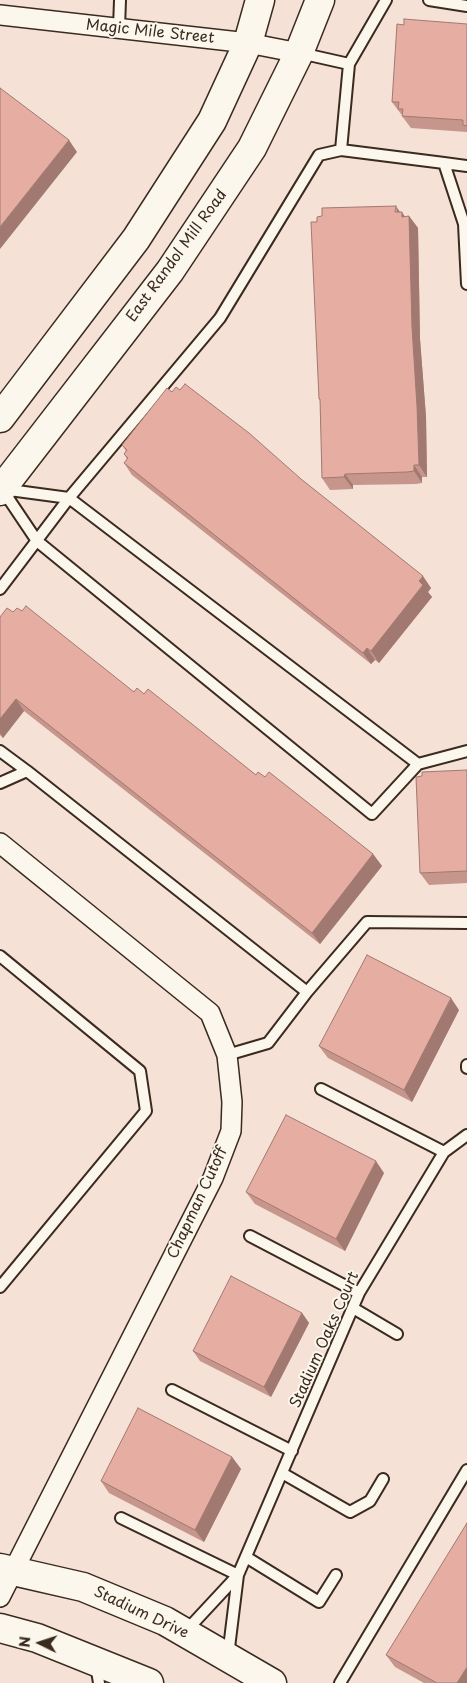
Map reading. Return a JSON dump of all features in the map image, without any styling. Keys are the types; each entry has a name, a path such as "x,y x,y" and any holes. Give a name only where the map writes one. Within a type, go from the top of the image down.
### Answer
{"main road":[{"path":"0,418 136,239 212,122 248,43 260,0"},
{"name":"East Randol Mill Road","path":"1,489 174,265 252,148 299,53 320,0"},
{"name":"Stadium Drive","path":"7,1569 83,1587 165,1621 272,1683"},
{"path":"0,1628 37,1638 97,1672 149,1683"}],"street":[{"name":"Magic Mile Street","path":"0,15 248,43 299,53"},
{"name":"Chapman Cutoff","path":"0,1597 7,1569 213,1178 230,1130 232,1102 227,1055 210,1013 2,849"}],"lane":[{"path":"119,28 120,0"},
{"path":"342,150 349,64 386,0"},
{"path":"428,0 467,6"},
{"path":"299,53 349,64"},
{"path":"0,589 69,498 220,318 318,155 342,150 467,166"},
{"path":"444,163 464,224 467,284"},
{"path":"1,489 69,498 418,764"},
{"path":"1,489 37,541 372,814 418,764 467,751"},
{"path":"0,751 307,992"},
{"path":"0,783 27,771"},
{"path":"227,1055 268,1043 307,992 367,922 467,923"},
{"path":"0,956 140,1071 146,1111 0,1287"},
{"path":"321,1089 444,1152"},
{"name":"Stadium Oaks Court","path":"228,1657 238,1575 359,1293 444,1152 467,1135"},
{"path":"250,1236 359,1293"},
{"path":"353,1308 397,1334"},
{"path":"172,1390 292,1451"},
{"path":"340,1683 467,1470"},
{"path":"282,1473 350,1512 370,1501 383,1479"},
{"path":"121,1518 238,1575"},
{"path":"246,1557 319,1602 336,1575"},
{"name":"Stadium Oaks Court","path":"185,1632 238,1575"}],"building":[{"path":"404,19 467,24 467,126 463,125 463,120 402,116 403,109 398,109 399,102 392,102 397,24 404,25"},
{"path":"0,88 69,140 0,227"},
{"path":"396,206 395,212 402,212 402,217 409,216 419,465 414,465 414,471 407,472 345,474 344,477 322,478 311,222 317,222 317,217 322,216 322,208"},
{"path":"185,384 249,433 301,479 423,576 419,581 423,585 371,651 367,648 363,653 124,463 128,458 124,454 127,450 122,445 167,388 172,392 176,387 180,390"},
{"path":"26,606 134,692 137,688 144,694 148,689 256,775 258,772 265,777 269,772 373,854 312,933 16,699 0,719 0,617 7,608 13,612 17,608 22,611"},
{"path":"467,770 467,871 420,873 416,777 422,776 422,772"},
{"path":"367,955 451,998 404,1090 319,1046"},
{"path":"286,1115 376,1161 336,1239 246,1192"},
{"path":"231,1276 302,1313 264,1387 193,1351"},
{"path":"138,1408 232,1457 195,1530 101,1481"},
{"path":"467,1523 467,1667 457,1683 437,1683 386,1655"}]}
